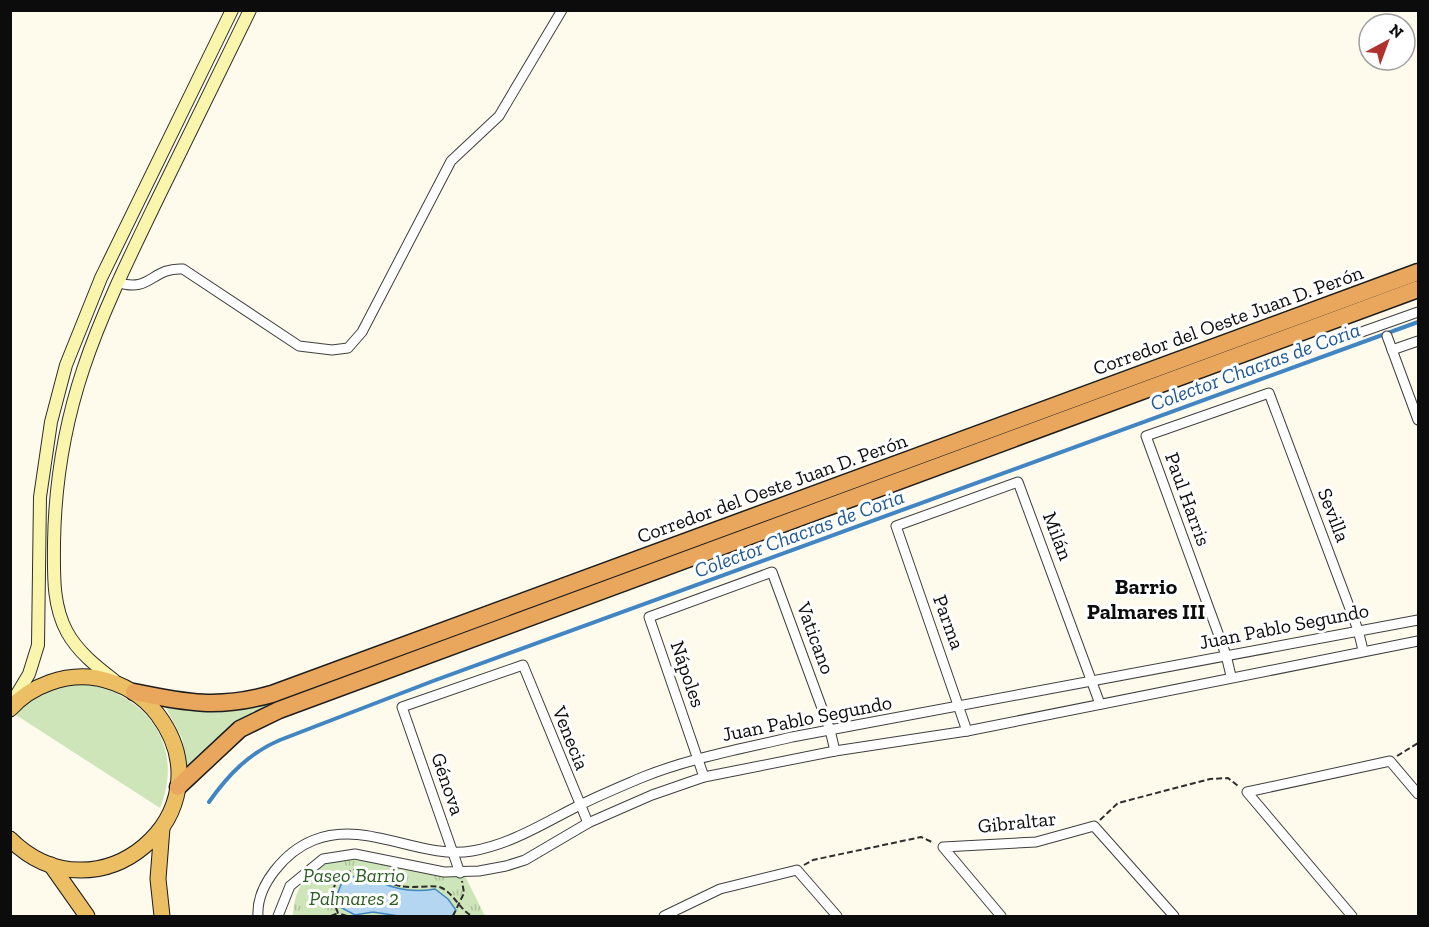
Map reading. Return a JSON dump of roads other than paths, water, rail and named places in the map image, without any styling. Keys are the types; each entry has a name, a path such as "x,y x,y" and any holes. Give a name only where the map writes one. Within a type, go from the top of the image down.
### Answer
{"highway":[{"name":"Corredor del Oeste Juan D. Perón","path":"127,688 196,703 224,705 272,694 1419,272"},
{"name":"Corredor del Oeste Juan D. Perón","path":"178,787 240,729 279,710 1419,289"},
{"path":"10,707 29,693 56,680 94,678 127,688 154,710 170,733 177,759 178,787 172,809 162,828 137,854 104,868 69,870 51,865 28,854 10,838"},
{"path":"162,828 158,879 162,916"},
{"path":"51,865 87,916"}],"main road":[{"path":"10,707 29,674 38,645 40,497 46,446 66,365 101,278 232,10"},
{"path":"127,688 93,664 67,631 56,600 54,569 56,507 66,430 85,358 117,282 250,10"}],"street":[{"path":"117,282 133,288 155,276 183,269 299,346 332,350 348,348 362,332 451,161 499,116 562,10"},
{"path":"1356,334 1419,312"},
{"path":"1387,336 1419,420"},
{"path":"1392,350 1419,340"},
{"name":"Paul Harris","path":"1231,676 1226,655 1146,436 1269,393"},
{"name":"Sevilla","path":"1269,393 1358,630 1362,651"},
{"name":"Parma","path":"967,730 961,706 896,526 1018,482"},
{"name":"Milán","path":"1018,482 1100,704"},
{"name":"Nápoles","path":"704,777 649,617 772,572"},
{"name":"Vaticano","path":"772,572 830,730 835,751"},
{"name":"Juan Pablo Segundo","path":"258,916 264,889 273,873 298,849 318,838 338,835 371,836 414,847 470,851 513,840 579,805 645,776 699,759 830,730 1419,620"},
{"name":"Juan Pablo Segundo","path":"278,916 290,886 323,859 355,854 416,868 460,873 506,866 525,860 588,823 652,795 704,777 835,751 967,730 1231,676 1419,641"},
{"name":"Génova","path":"460,873 402,707 523,665"},
{"name":"Venecia","path":"523,665 588,823"},
{"path":"1352,916 1246,792 1390,761 1419,794"},
{"name":"Gibraltar","path":"1001,916 943,847 1036,842 1094,826 1174,916"},
{"path":"664,916 720,889 796,870 837,916"}],"water":[{"path":"364,874 381,883 407,890 435,889 448,899 456,910 452,916 399,916 373,912 355,915 340,907 336,898 343,879"}],"waterway":[{"name":"Colector Chacras de Coria","path":"209,802 249,758 280,740 433,681 1418,322"}],"district":[{"name":"Barrio Palmares III","path":"1146,598"}],"park label":[{"name":"Paseo Barrio Palmares 2","path":"354,886"}]}
